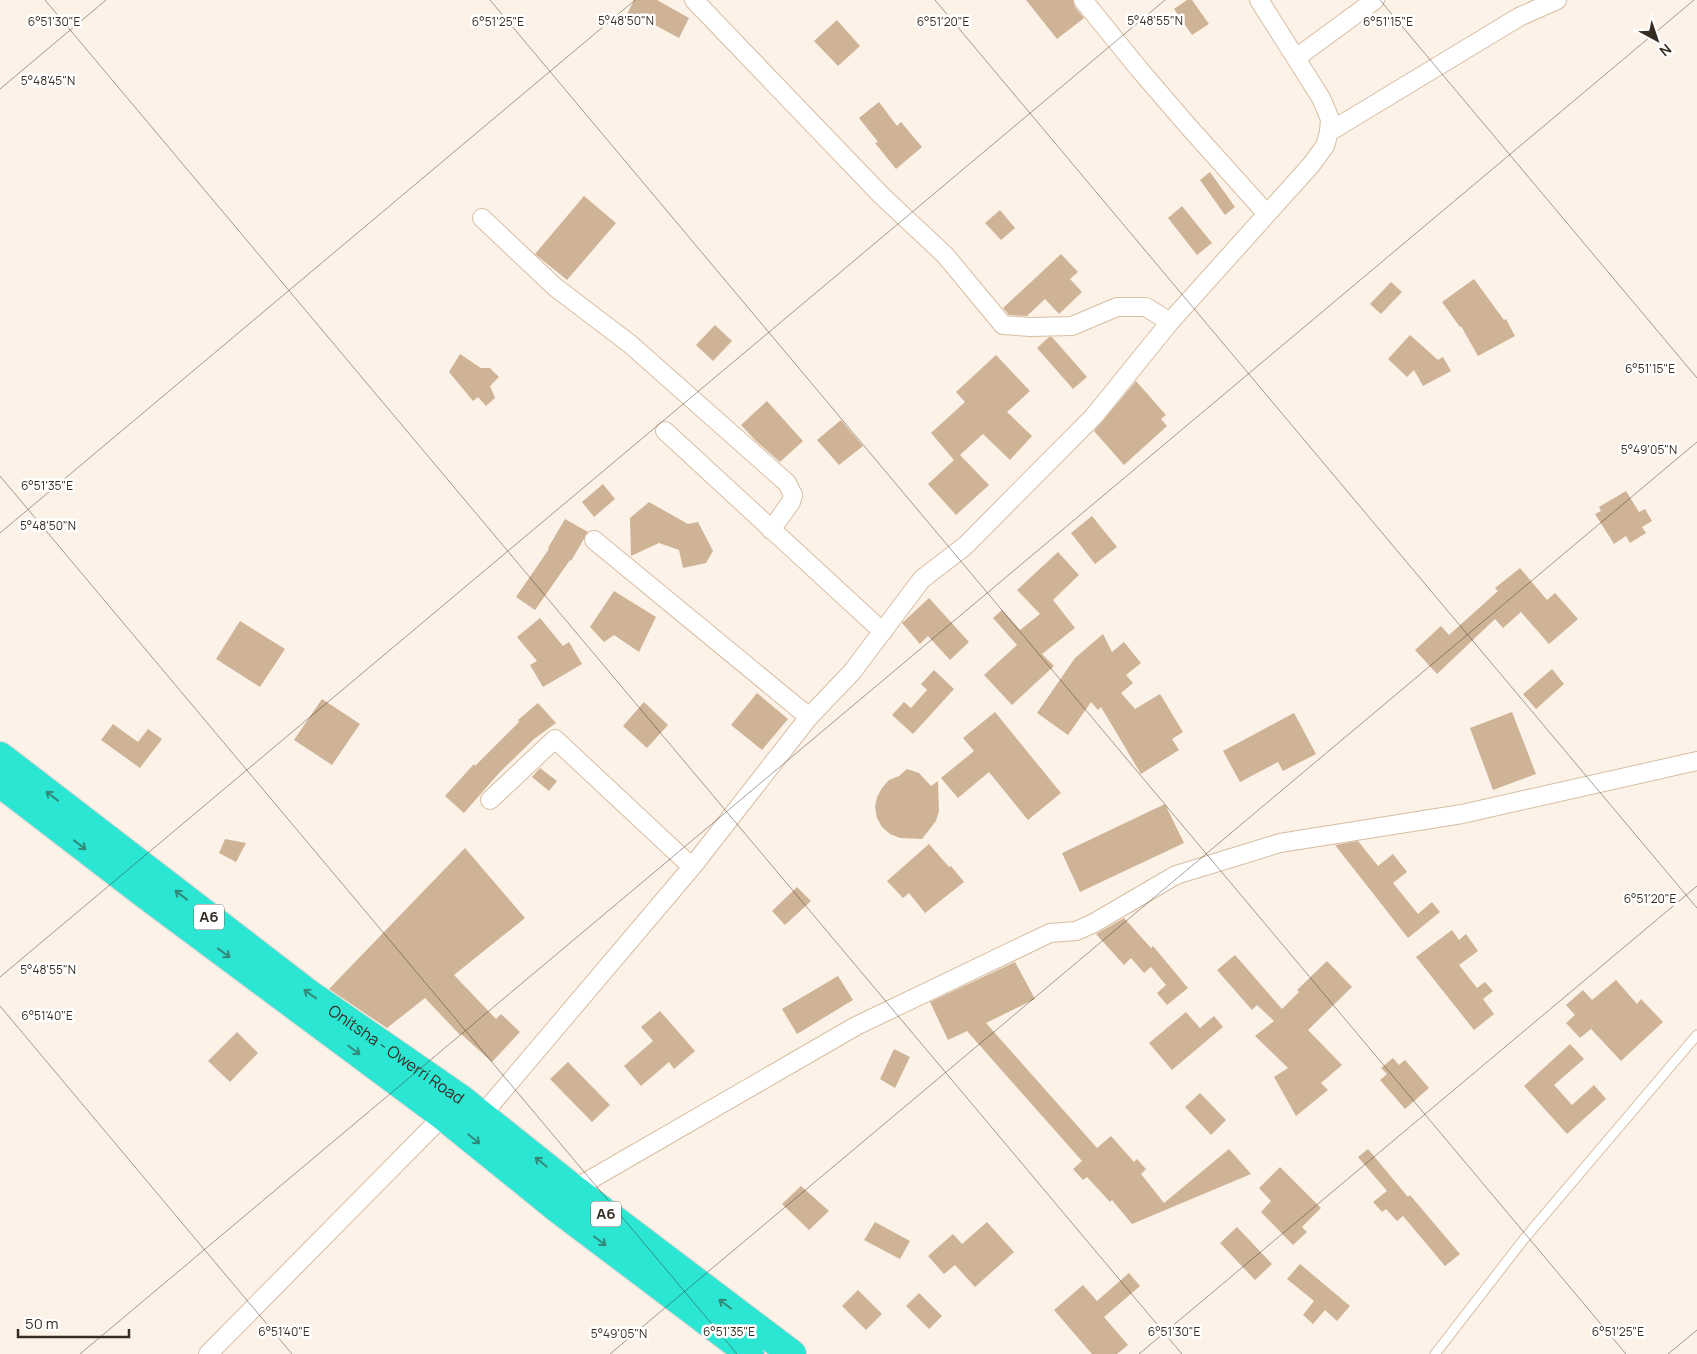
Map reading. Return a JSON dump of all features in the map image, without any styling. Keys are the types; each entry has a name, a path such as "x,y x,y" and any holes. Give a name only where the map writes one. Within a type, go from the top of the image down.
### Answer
{"highway":[{"name":"Onitsha - Owerri Road","path":"0,756 308,993 482,1115 574,1189 792,1354"},
{"name":"Onitsha - Owerri Road","path":"0,783 147,896 443,1116 558,1209 750,1354"}],"street":[{"path":"694,0 882,196 945,255 1003,325 1032,327 1072,326 1117,307 1146,307 1170,322"},
{"path":"1084,0 1145,76 1267,214"},
{"path":"482,1115 692,867 809,717 852,672 922,579 965,546 1094,416 1170,322 1311,165 1325,146 1330,119 1321,98 1260,0"},
{"path":"1296,58 1375,0"},
{"path":"1329,132 1519,17 1558,0"},
{"path":"482,218 555,287 630,344 787,483 792,489 791,502 771,530"},
{"path":"665,431 883,632"},
{"path":"594,540 809,717"},
{"path":"490,800 555,739 692,867"},
{"path":"574,1189 856,1026 1050,933 1076,931 1092,924 1176,875 1280,843 1462,814 1697,761"},
{"path":"208,1354 443,1116"}],"lane":[{"path":"1435,1354 1524,1240 1697,1035"}],"building":[{"path":"634,0 657,0 689,18 679,38 642,18 641,21 627,14"},
{"path":"1026,0 1073,0 1075,7 1084,18 1057,39"},
{"path":"1187,0 1192,0 1209,24 1192,35 1174,9"},
{"path":"837,20 860,46 838,66 814,41"},
{"path":"879,102 897,126 901,122 922,147 896,169 875,143 878,142 859,118"},
{"path":"1210,172 1235,207 1225,215 1200,180"},
{"path":"584,196 616,223 567,280 535,254"},
{"path":"1182,206 1212,243 1197,255 1168,218"},
{"path":"1000,210 1015,228 1001,240 985,223"},
{"path":"1061,254 1078,272 1070,279 1082,292 1059,314 1045,299 1027,316 1009,315 1003,308"},
{"path":"1474,279 1504,320 1506,319 1515,336 1478,356 1461,326 1442,302"},
{"path":"1391,282 1402,292 1381,314 1370,304"},
{"path":"715,325 732,341 713,361 696,345"},
{"path":"1410,335 1438,360 1443,357 1451,371 1423,386 1414,370 1407,377 1388,359"},
{"path":"1049,337 1052,337 1087,377 1073,389 1037,348"},
{"path":"460,354 481,368 490,368 499,377 490,386 495,398 486,406 478,397 473,401 449,372"},
{"path":"996,355 1030,391 1007,412 1032,436 1010,460 983,434 960,455 989,485 956,515 928,484 954,460 931,433 965,402 956,392"},
{"path":"1136,381 1166,415 1161,419 1167,426 1124,465 1094,431"},
{"path":"767,401 803,441 780,462 741,425"},
{"path":"841,420 863,446 839,465 817,440"},
{"path":"603,484 615,499 594,517 582,502"},
{"path":"1626,491 1639,512 1645,509 1652,521 1642,527 1646,533 1630,543 1626,536 1614,544 1595,514 1601,511 1599,507"},
{"path":"649,502 688,524 698,522 713,551 706,563 683,568 679,550 659,543 631,556 630,518"},
{"path":"1092,516 1117,547 1095,564 1071,533"},
{"path":"565,519 588,532 571,561 535,610 516,597 549,549"},
{"path":"1058,552 1079,575 1053,600 1075,628 1042,654 1054,666 1012,705 984,675 1017,645 993,618 1002,610 1020,630 1040,614 1017,590"},
{"path":"1520,568 1547,600 1555,593 1578,619 1549,644 1521,612 1503,628 1495,619 1437,674 1415,650 1441,626 1449,635 1498,591 1495,588"},
{"path":"614,591 656,617 639,652 614,635 604,642 590,627"},
{"path":"929,598 969,642 950,660 928,636 920,644 902,623"},
{"path":"540,618 563,646 569,642 582,664 543,687 530,665 537,661 517,637"},
{"path":"240,621 285,649 260,687 216,659"},
{"path":"1103,634 1112,652 1124,642 1141,663 1126,675 1133,683 1121,693 1135,709 1160,694 1183,732 1172,739 1179,750 1141,774 1101,707 1098,710 1091,702 1068,735 1037,713 1075,658"},
{"path":"1552,669 1564,684 1536,709 1523,694"},
{"path":"934,670 954,689 913,734 892,715 904,702 911,708 927,690 921,684"},
{"path":"757,693 788,719 762,750 731,725"},
{"path":"322,699 360,724 332,765 294,740"},
{"path":"644,702 668,725 647,748 623,726"},
{"path":"538,703 556,723 534,739 499,773 464,813 445,796 474,764 475,766 519,722 518,720"},
{"path":"995,712 1061,793 1028,820 989,772 958,798 941,778 974,751 963,738"},
{"path":"1512,712 1536,774 1493,790 1470,728"},
{"path":"1294,713 1316,754 1283,771 1278,762 1240,782 1223,751"},
{"path":"113,724 138,742 148,729 162,739 140,768 101,740"},
{"path":"540,768 557,781 549,791 532,777"},
{"path":"907,769 919,773 931,786 938,781 939,811 936,821 922,839 900,838 890,834 882,827 877,818 875,807 877,797 882,788 889,780 899,776"},
{"path":"1165,804 1184,843 1080,892 1062,853"},
{"path":"225,839 246,843 236,862 219,853"},
{"path":"1358,841 1378,866 1393,854 1407,872 1393,883 1418,914 1432,902 1440,912 1408,938 1335,845"},
{"path":"929,844 964,882 925,913 909,893 903,898 887,881"},
{"path":"465,848 525,918 454,975 496,1019 501,1014 520,1032 492,1062 460,1035 425,998 387,1028 329,989"},
{"path":"797,887 811,901 785,925 772,911"},
{"path":"1124,918 1151,948 1153,946 1188,988 1167,1005 1157,993 1166,985 1151,967 1144,973 1131,958 1124,965 1096,934"},
{"path":"1452,930 1459,940 1466,934 1478,951 1459,965 1477,988 1485,982 1493,991 1483,999 1494,1014 1474,1030 1416,957"},
{"path":"1235,955 1282,1009 1299,992 1297,990 1327,961 1352,987 1308,1030 1342,1065 1321,1083 1328,1090 1296,1116 1274,1077 1288,1068 1255,1036 1274,1021 1257,1005 1252,1010 1217,970"},
{"path":"1015,962 1035,999 986,1023 1097,1148 1111,1136 1134,1162 1137,1159 1146,1169 1141,1174 1164,1203 1229,1149 1251,1174 1132,1224 1112,1200 1110,1202 1087,1177 1083,1180 1073,1169 1082,1161 967,1031 948,1040 930,1002"},
{"path":"838,976 853,1000 797,1034 782,1009"},
{"path":"1616,980 1637,1004 1641,999 1663,1022 1621,1061 1591,1029 1580,1038 1566,1023 1575,1015 1566,1005 1583,990 1592,1000"},
{"path":"660,1011 695,1051 674,1069 669,1062 641,1086 624,1066 653,1041 641,1027"},
{"path":"1186,1012 1200,1028 1214,1016 1223,1027 1172,1070 1149,1043"},
{"path":"237,1032 258,1053 230,1082 208,1061"},
{"path":"1570,1044 1584,1059 1554,1085 1572,1105 1594,1085 1606,1099 1567,1134 1524,1086"},
{"path":"894,1049 910,1057 895,1088 880,1079"},
{"path":"1393,1058 1399,1065 1405,1060 1429,1088 1405,1109 1380,1080 1387,1074 1381,1068"},
{"path":"568,1062 610,1105 592,1122 550,1079"},
{"path":"1200,1093 1226,1120 1211,1135 1185,1107"},
{"path":"1368,1149 1408,1197 1410,1195 1460,1254 1445,1266 1403,1216 1397,1221 1386,1209 1382,1212 1373,1202 1387,1191 1358,1157"},
{"path":"1280,1167 1321,1208 1302,1227 1307,1232 1293,1245 1261,1212 1271,1201 1259,1188"},
{"path":"801,1186 829,1211 809,1230 782,1204"},
{"path":"875,1222 910,1241 900,1259 864,1240"},
{"path":"987,1222 1014,1252 975,1287 955,1265 944,1274 928,1256 953,1234 962,1244"},
{"path":"1237,1227 1272,1264 1255,1280 1220,1243"},
{"path":"1300,1264 1350,1306 1337,1321 1325,1310 1313,1324 1303,1315 1314,1301 1287,1279"},
{"path":"1129,1273 1140,1286 1104,1317 1128,1345 1117,1354 1092,1354 1054,1310 1083,1285 1097,1301"},
{"path":"858,1290 882,1314 866,1330 842,1306"},
{"path":"919,1293 942,1316 929,1329 906,1306"}]}
